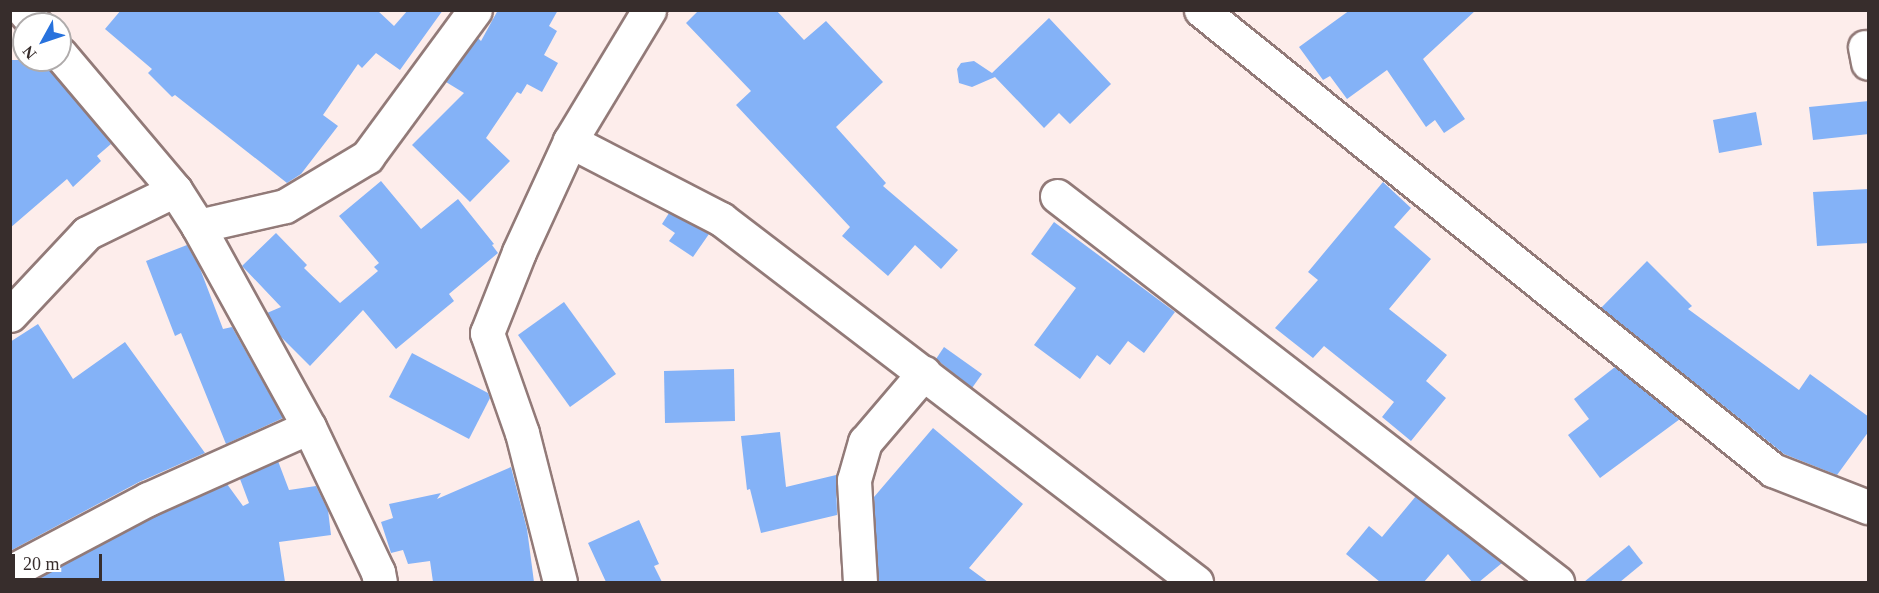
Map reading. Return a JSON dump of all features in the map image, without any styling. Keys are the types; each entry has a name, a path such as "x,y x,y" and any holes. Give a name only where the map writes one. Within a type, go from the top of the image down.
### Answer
{"street":[{"path":"198,226 285,206 367,157 475,10"},
{"path":"560,582 522,433 487,333 519,252 570,141 649,10"},
{"path":"1201,10 1773,470 1869,507"},
{"path":"72,68 175,190 198,226 309,427 378,572 380,582"},
{"path":"570,141 722,219 1196,582"},
{"path":"10,315 87,232 175,190"},
{"path":"1057,196 1557,582"},
{"path":"860,582 854,480 865,442 924,373"},
{"path":"10,572 148,500 309,427"}],"building":[{"path":"121,10 377,10 394,26 408,10 443,10 400,70 376,53 362,68 358,64 323,115 338,126 301,174 287,183 175,95 172,97 148,73 152,69 105,29"},
{"path":"498,10 558,10 549,26 557,31 544,55 558,63 542,92 527,84 521,94 517,92 486,138 510,161 470,202 412,145 464,93 446,82 478,38 481,41"},
{"path":"699,10 776,10 804,40 826,21 883,82 836,127 886,183 883,186 958,250 941,269 915,245 888,276 842,236 850,227 736,105 751,91 686,23"},
{"path":"1350,10 1476,10 1423,59 1465,119 1444,133 1435,120 1426,127 1387,70 1347,99 1330,76 1323,80 1299,47"},
{"path":"1049,18 1111,84 1070,124 1059,113 1044,128 995,77 972,87 959,83 957,69 961,63 974,61 992,73"},
{"path":"10,60 12,60 12,72 53,72 111,144 97,156 101,161 73,187 67,179 10,228"},
{"path":"1869,101 1869,134 1813,140 1809,107"},
{"path":"1756,112 1762,145 1719,153 1713,120"},
{"path":"381,181 421,229 458,199 494,244 492,245 498,253 449,294 454,301 396,349 363,310 310,366 281,337 267,313 281,307 242,266 276,233 307,265 304,268 340,303 378,271 374,267 379,263 339,216"},
{"path":"1383,182 1411,208 1394,227 1431,259 1389,309 1447,355 1426,381 1446,398 1411,441 1382,417 1394,402 1324,346 1313,358 1275,328 1318,280 1308,272"},
{"path":"1869,189 1869,243 1817,246 1813,192"},
{"path":"669,213 709,234 693,257 669,241 675,233 662,224"},
{"path":"1054,222 1175,312 1144,353 1128,341 1110,365 1097,355 1080,379 1034,345 1076,288 1031,254"},
{"path":"187,245 199,266 223,329 232,327 283,418 226,444 181,333 175,336 146,261"},
{"path":"1647,261 1692,306 1688,309 1799,390 1810,374 1869,417 1869,431 1837,475 1784,454 1601,308"},
{"path":"564,302 616,374 570,407 518,335"},
{"path":"38,324 73,379 125,342 205,453 139,482 10,551 10,342"},
{"path":"944,347 982,374 972,388 936,359"},
{"path":"412,353 488,393 490,398 469,439 389,397"},
{"path":"1615,367 1680,419 1600,478 1568,435 1589,419 1574,399"},
{"path":"734,369 735,421 665,423 664,371"},
{"path":"933,428 1023,504 969,568 988,582 878,582 874,497"},
{"path":"780,432 786,487 836,475 837,515 761,533 750,489 747,490 741,436"},
{"path":"278,461 289,490 316,486 328,510 331,535 279,542 285,582 30,582 156,516 227,484 243,506 249,503 240,479"},
{"path":"511,467 527,529 534,582 433,582 430,561 408,564 403,550 391,553 381,522 393,518 389,504 441,493 437,499"},
{"path":"1416,496 1502,563 1479,582 1472,582 1448,554 1424,582 1380,582 1346,554 1369,526 1382,537"},
{"path":"639,520 659,564 654,566 662,582 606,582 588,543"},
{"path":"1629,545 1643,563 1620,582 1584,582"}]}
